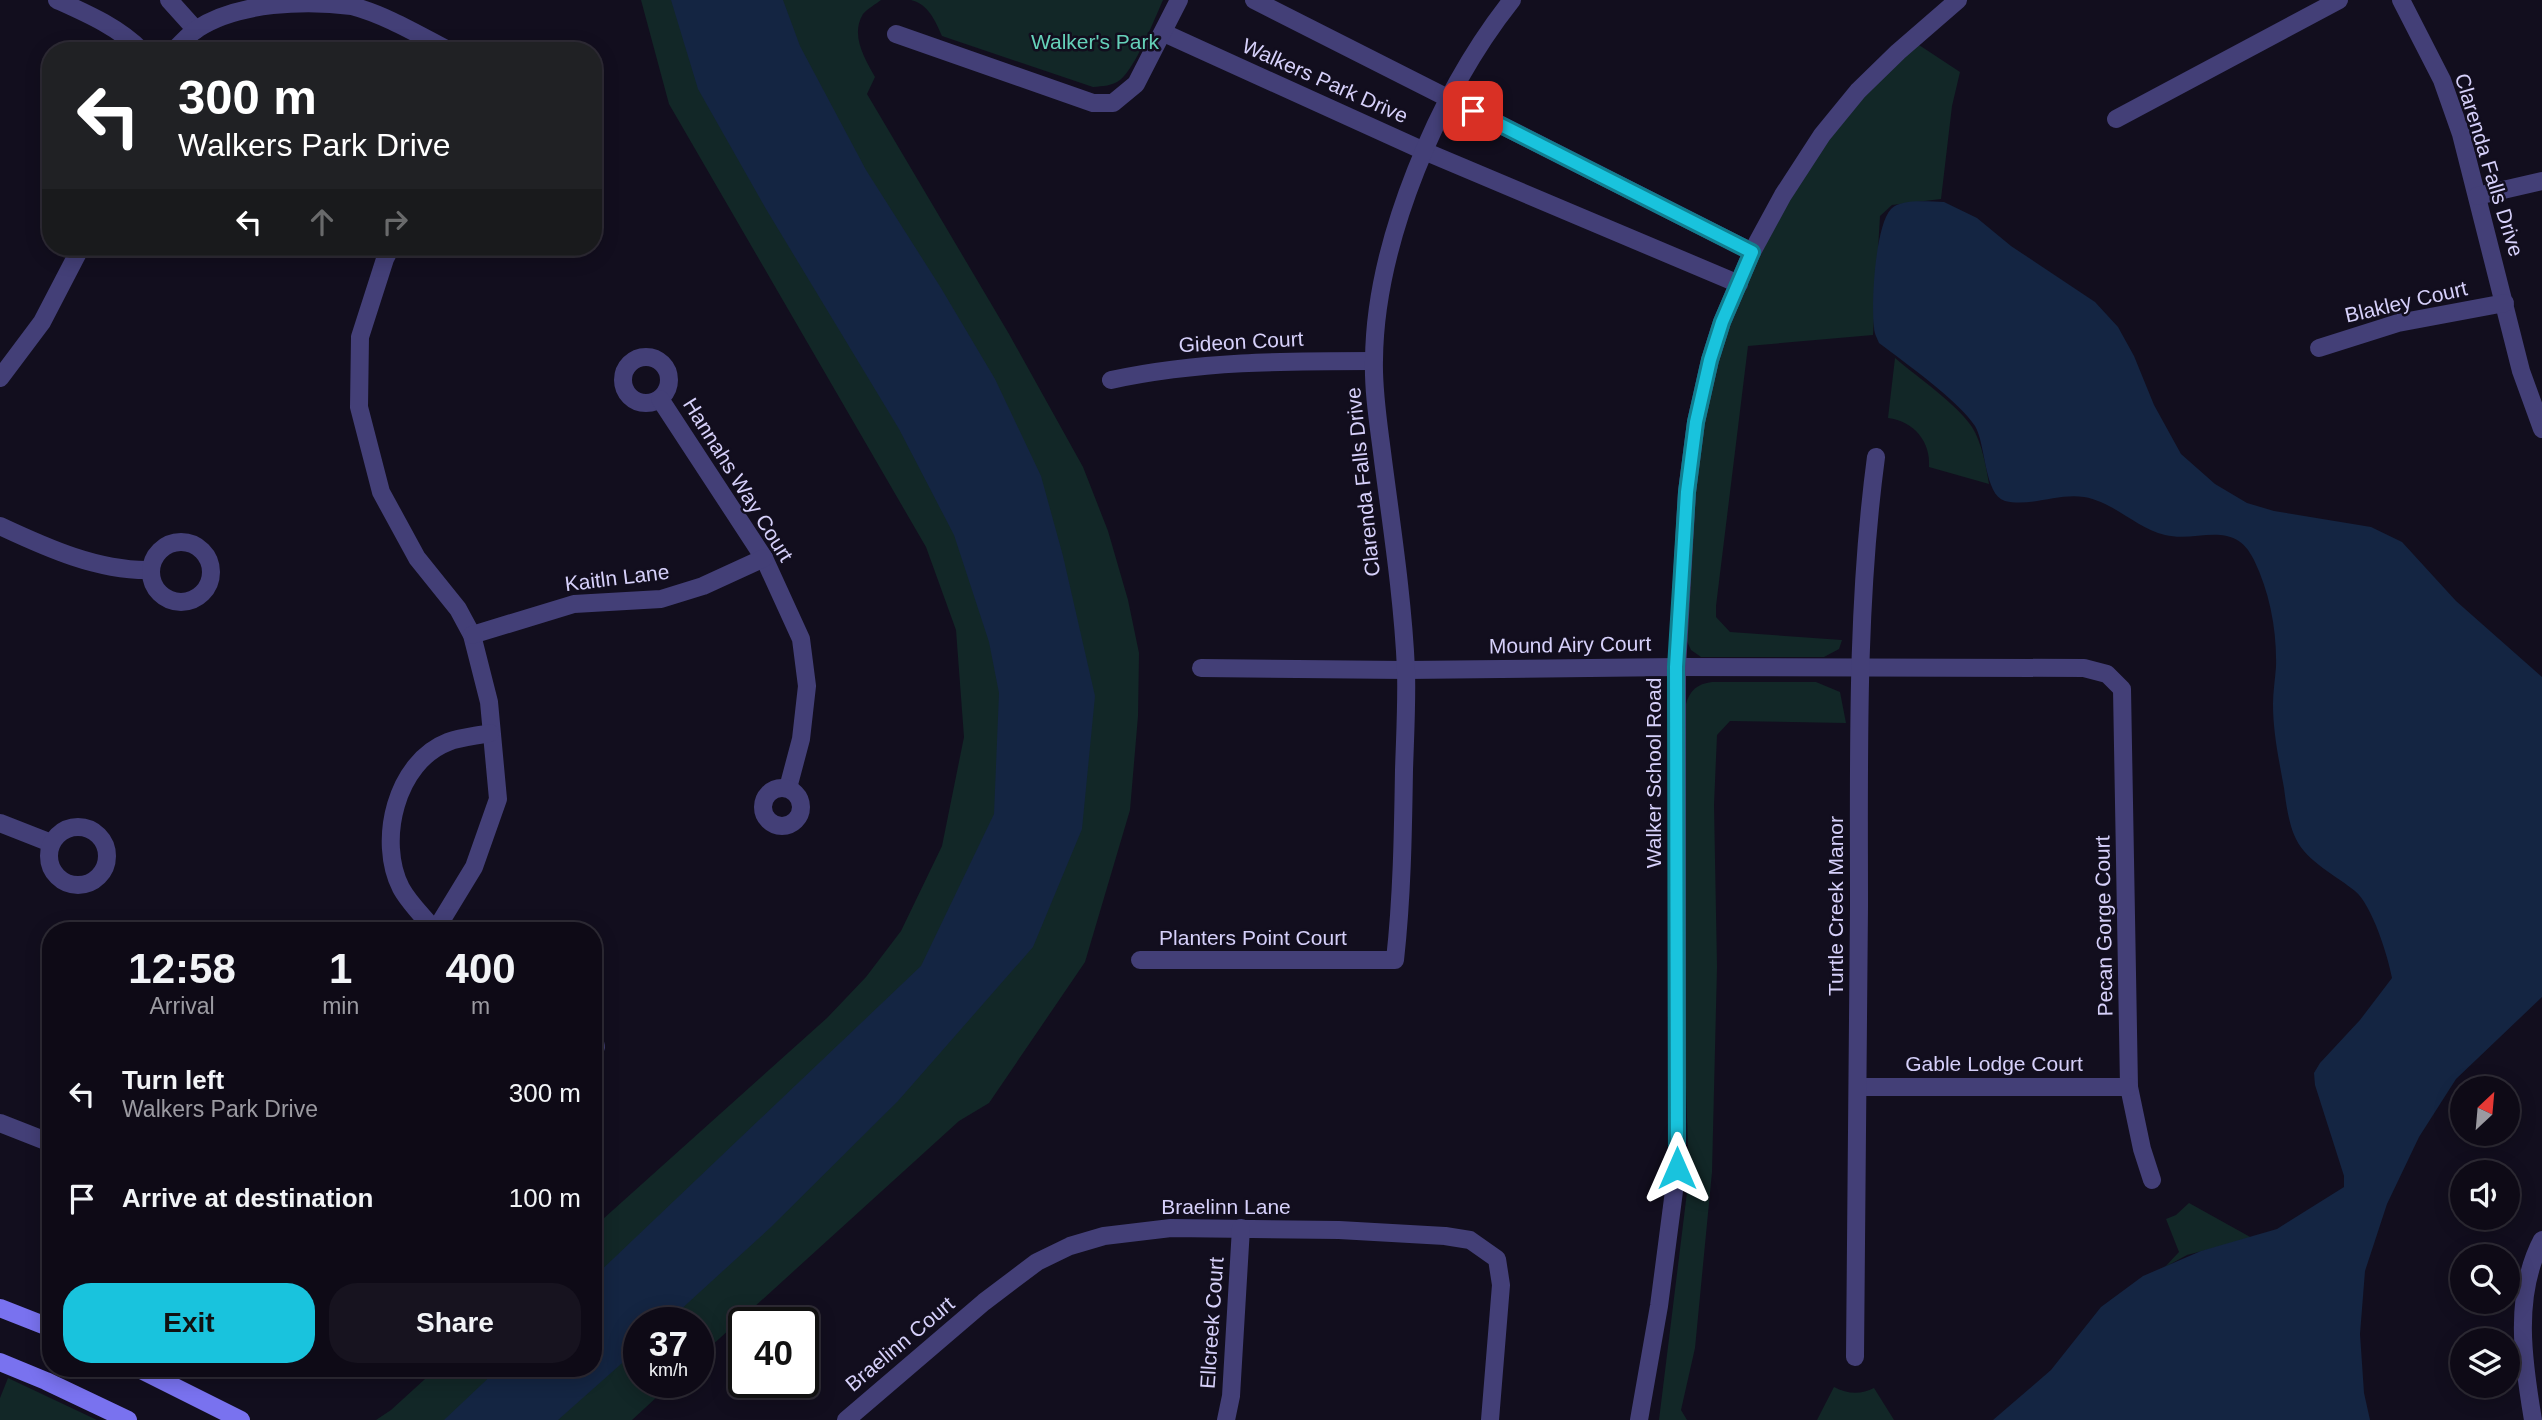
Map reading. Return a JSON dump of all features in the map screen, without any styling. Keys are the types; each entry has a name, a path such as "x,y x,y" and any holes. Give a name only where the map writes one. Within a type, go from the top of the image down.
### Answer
{"main road":[{"path":"0,1308 42,1324"},
{"path":"0,1362 128,1420"},
{"path":"155,1377 241,1420"}],"street":[{"path":"57,0 100,19 133,42"},
{"path":"169,0 196,30"},
{"path":"183,42 212,21 252,7 284,0 318,0 352,6 430,42"},
{"path":"896,34 1093,103 1113,103 1136,84 1179,0"},
{"name":"Walkers Park Drive","path":"1254,0 1752,252"},
{"name":"Clarenda Falls Drive","path":"1366,961 1395,960 1403,873 1406,670 1375,400 1373,361 1376,315 1382,279 1401,206 1424,151 1485,39 1511,0"},
{"name":"Walker School Road","path":"1639,1420 1659,1306 1677,1168 1676,667 1687,492 1696,422 1710,360 1739,284 1752,252 1783,195 1829,126 1858,91 1958,0"},
{"path":"2116,119 2339,0"},
{"name":"Clarenda Falls Drive","path":"2401,0 2442,80 2461,134 2521,371 2542,429"},
{"name":"Walkers Park Drive","path":"1164,33 1424,151 1739,284"},
{"path":"2477,196 2542,181"},
{"path":"0,378 42,323 76,256"},
{"path":"386,256 360,337 359,407 381,492 417,558 458,609 472,635 489,702 498,799 474,867 440,922"},
{"name":"Blakley Court","path":"2319,348 2398,323 2505,303"},
{"name":"Gideon Court","path":"1111,380 1187,367 1266,362 1373,361"},
{"name":"Hannahs Way Court","path":"660,399 764,558 802,639 807,686 802,739 788,788"},
{"name":"Turtle Creek Manor","path":"1855,1357 1859,1087 1859,668 1867,526 1876,457"},
{"path":"0,526 52,550 127,570 150,570"},
{"name":"Kaitln Lane","path":"472,635 574,604 661,599 703,586 764,558"},
{"name":"Mound Airy Court","path":"1201,668 2084,668 2107,674"},
{"name":"Pecan Gorge Court","path":"2107,674 2122,689 2129,1087 2142,1149 2152,1180"},
{"path":"428,922 401,887 390,847 396,802 417,762 447,743 490,733"},
{"path":"0,823 51,844"},
{"name":"Planters Point Court","path":"1140,960 1366,961"},
{"name":"Gable Lodge Court","path":"1859,1087 2129,1087"},
{"path":"0,1123 42,1139"},
{"name":"Braelinn Lane","path":"984,1302 1037,1262 1070,1246 1104,1236 1171,1228 1241,1228 1339,1230 1470,1240 1497,1258 1502,1285 1490,1420"},
{"name":"Ellcreek Court","path":"1226,1420 1231,1396 1241,1228"},
{"path":"2533,1420 2525,1368 2523,1328 2525,1291 2532,1259 2542,1240"},
{"name":"Braelinn Court","path":"846,1420 984,1302"}],"green space":[{"path":"641,0 881,0 863,14 859,22 860,47 875,77 867,94 1009,334 1083,467 1108,531 1128,600 1139,653 1138,716 1130,810 1085,962 989,1103 959,1121 754,1307 728,1307 728,1331 714,1343 714,1307 623,1307 623,1398 656,1398 632,1420 376,1420 427,1377 602,1377 602,1220 827,1018 866,977 901,931 942,846 964,737 956,630 926,547 669,104"},
{"name":"Walker's Park","path":"911,0 1163,0 1144,43 1126,74 1114,83 1093,87 942,36 926,9"},
{"path":"1916,43 1960,72 1952,106 1941,199 1892,205 1880,216 1873,335 1748,346 1716,617 1730,632 1842,640 1839,649 1824,657 1701,657 1691,650 1686,639 1692,495 1705,402 1719,342 1790,193 1841,119"},
{"path":"1895,358 1947,400 1972,427 1981,447 1989,484 1929,467 1927,449 1919,434 1906,423 1888,418"},
{"path":"1712,682 1816,682 1840,692 1846,723 1730,721 1717,735 1714,805 1717,967 1712,1172 1695,1348 1681,1410 1687,1420 1659,1420 1689,1176 1686,1088 1686,704 1695,688"},
{"path":"2189,1203 2252,1238 2187,1255 2165,1267 2179,1252 2166,1219 2176,1215"},
{"path":"8,1378 97,1420 0,1420 0,1398"},
{"path":"1834,1387 1854,1393 1874,1388 1894,1420 1817,1420"}],"water":[{"path":"671,0 783,0 800,46 866,170 995,379 1041,476 1063,556 1095,696 1082,829 1033,947 898,1101 771,1227 684,1307 623,1307 623,1362 558,1420 444,1420 490,1377 602,1377 602,1269 921,966 994,814 999,693 989,642 954,535 899,429 766,209 698,89"},
{"path":"1944,202 1977,218 2011,246 2095,302 2118,327 2134,356 2154,405 2181,454 2215,484 2247,503 2274,511 2371,527 2402,542 2456,601 2542,677 2542,997 2459,1076 2450,1076 2450,1088 2419,1137 2387,1204 2365,1271 2360,1334 2364,1393 2370,1420 1993,1420 2051,1370 2101,1307 2143,1276 2201,1251 2277,1229 2344,1187 2344,1176 2315,1085 2314,1073 2392,978 2378,932 2361,898 2307,855 2291,827 2274,725 2274,626 2264,586 2246,547 2226,536 2177,537 2154,532 2105,504 2084,497 2005,501 1998,497 1989,479 1975,426 1957,405 1879,343 1873,316 1881,231 1891,209 1902,203"}],"route":[{"path":"1473,111 1752,252 1722,322 1710,360 1696,422 1687,492 1676,667 1677,1168"}]}
